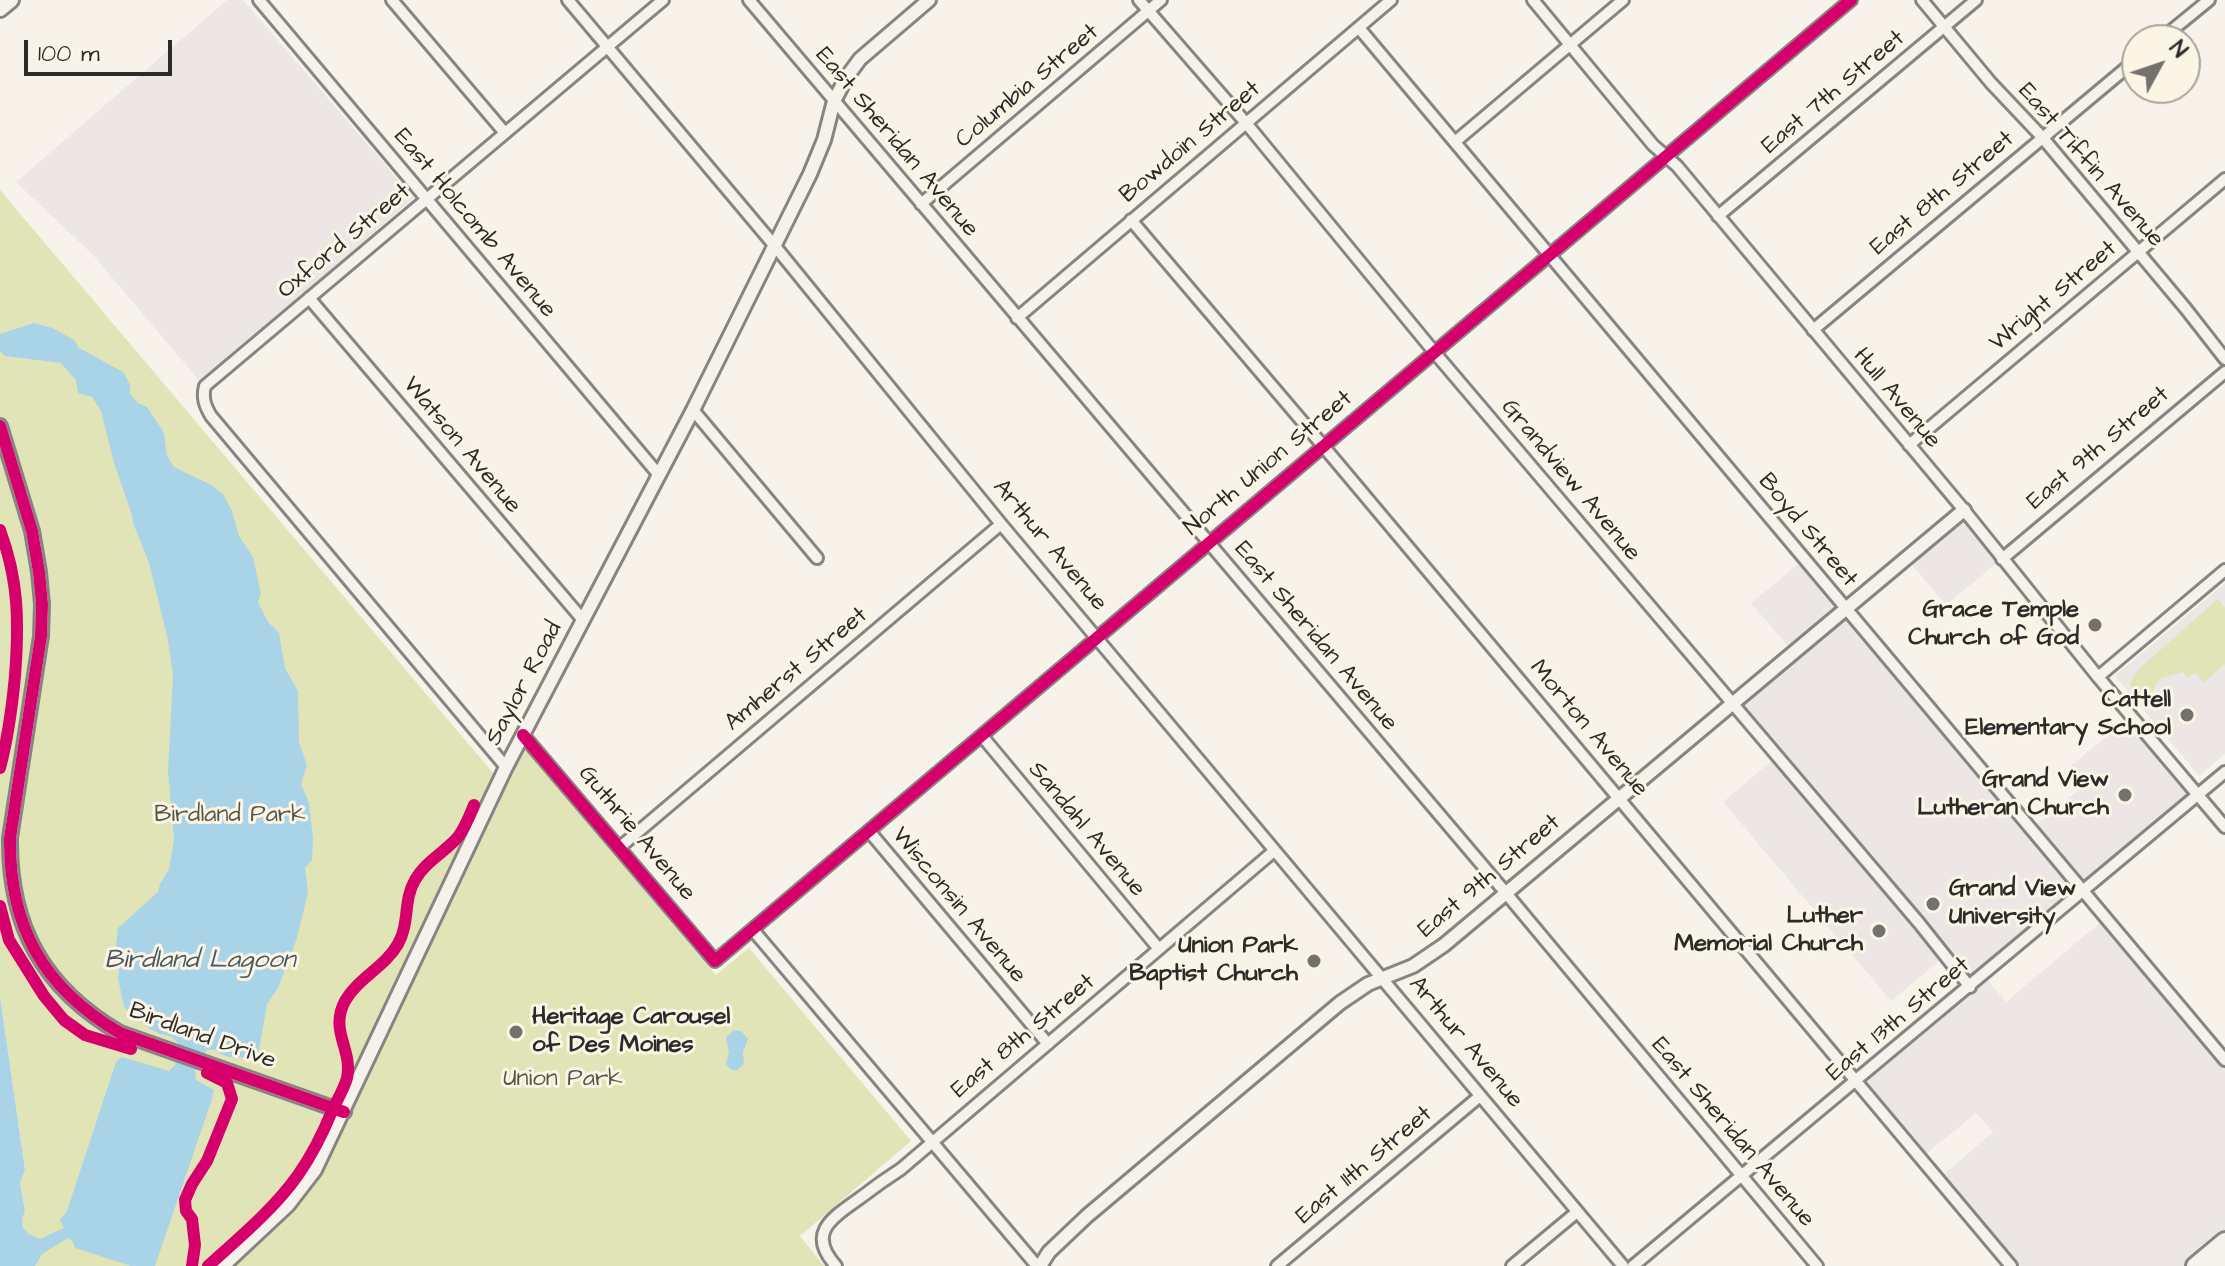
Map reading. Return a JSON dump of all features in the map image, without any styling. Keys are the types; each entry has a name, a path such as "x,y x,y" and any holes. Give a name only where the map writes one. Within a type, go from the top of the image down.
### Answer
{"main road":[{"path":"0,9 11,0"},
{"path":"2195,1266 2225,1241"},
{"path":"2214,1266 2225,1256"}],"street":[{"name":"East Holcomb Avenue","path":"259,0 659,475"},
{"path":"392,0 505,133"},
{"name":"Arthur Avenue","path":"568,0 774,245 1001,524 1623,1266"},
{"name":"Oxford Street","path":"506,767 211,416 204,405 203,394 205,386 663,0"},
{"name":"East Sheridan Avenue","path":"749,0 1505,892 1817,1266"},
{"name":"Saylor Road","path":"223,1266 288,1205 315,1170 506,767 693,410 810,174 824,140 834,101 846,78 860,59 929,0"},
{"name":"Grandview Avenue","path":"1139,0 1246,123 1435,353 1970,987"},
{"name":"Columbia Street","path":"921,204 1161,0"},
{"name":"Bowdoin Street","path":"1017,318 1391,0"},
{"name":"Hull Avenue","path":"1533,0 1653,145 1677,166 2225,827"},
{"path":"1456,141 1623,0"},
{"name":"North Union Street","path":"715,961 1851,0"},
{"name":"East Tiffin Avenue","path":"1922,0 1991,83 2042,137 2225,359"},
{"name":"East 7th Street","path":"1718,216 1976,0"},
{"path":"2180,24 2209,0"},
{"name":"Boyd Street","path":"1359,28 2225,1060"},
{"name":"East 8th Street","path":"1813,330 2121,72"},
{"name":"Wright Street","path":"1909,445 2225,179"},
{"name":"Morton Avenue","path":"1131,220 2011,1266"},
{"name":"Watson Avenue","path":"309,298 583,620"},
{"name":"East 9th Street","path":"2002,559 2225,372"},
{"path":"693,410 817,558"},
{"name":"Birdland Drive","path":"0,426 32,531 42,604 41,636 10,838 16,905 32,945 70,996 102,1023 120,1033 344,1112"},
{"name":"East 9th Street","path":"1038,1266 1063,1237 1340,1003 1368,984 1428,957 1964,510"},
{"name":"Amherst Street","path":"619,848 1001,524"},
{"path":"2098,677 2225,570"},
{"name":"Guthrie Avenue","path":"523,735 715,961"},
{"name":"Sandahl Avenue","path":"982,736 1159,949"},
{"name":"East 13th Street","path":"1633,1266 2225,772"},
{"name":"Wisconsin Avenue","path":"869,831 1048,1044"},
{"name":"East 8th Street","path":"833,1263 822,1245 822,1236 826,1225 836,1215 901,1169 1274,851"},
{"path":"753,930 1038,1266"},
{"name":"East 11th Street","path":"1277,1266 1480,1096"},
{"path":"1512,1266 1577,1212"}],"shaded area":[{"path":"227,0 243,0 414,198 201,383 93,255 16,182"},
{"name":"Grand View University","path":"1957,515 1997,563 1946,605 1910,563 1847,616 2028,831 2086,784 2071,766 2127,719 2189,792 1979,970 2006,1002 2103,920 2225,1066 2225,1266 2019,1266 1943,1175 1993,1132 1976,1113 1926,1154 1866,1080 1978,984 1950,952 1891,1001 1723,802 1782,752 1744,702 1797,657 1751,603 1802,561 1842,610"},
{"name":"Cattell Elementary School","path":"2225,583 2225,754 2199,776 2115,676"}],"green space":[{"name":"Birdland Park","path":"0,190 493,773 502,777 521,751 526,751 716,975 749,948 911,1141 800,1236 824,1266 28,1266 20,1183 25,1170 0,996"},
{"path":"2218,599 2225,608 2225,664 2204,682 2195,673 2187,677 2184,672 2161,678 2149,695 2134,691 2131,682 2139,669"}],"water":[{"name":"Birdland Lagoon","path":"34,323 52,328 74,340 79,348 123,372 130,384 130,394 147,407 164,433 167,456 174,467 223,494 239,536 253,557 261,594 258,602 268,622 279,633 285,668 298,691 299,742 307,765 301,784 309,803 313,839 312,860 305,868 308,892 297,938 278,988 267,1004 258,1056 230,1057 216,1050 207,1050 195,1071 196,1080 214,1090 155,1266 131,1266 75,1248 68,1238 42,1254 35,1266 0,1266 0,996 25,1170 20,1183 25,1211 23,1228 40,1239 64,1228 60,1220 67,1211 116,1062 122,1057 169,1071 175,1065 179,1044 172,1037 150,1029 124,1007 118,978 120,965 115,953 118,928 158,892 169,869 174,839 168,771 173,676 168,640 149,563 114,463 101,411 92,397 78,393 76,380 61,363 5,356 0,351 0,334"},
{"path":"734,1030 741,1031 748,1039 743,1052 744,1064 736,1071 726,1064 729,1052 726,1037"}],"cycle path":[{"path":"523,735 715,961 1851,0"},
{"path":"0,426 32,531 42,604 41,636 10,838 16,899 24,927 36,952 70,996 120,1033 344,1112"},
{"path":"0,530 11,567 17,620 13,700 0,768"},
{"path":"208,1266 278,1200 313,1152 347,1078 347,1058 339,1022 345,1001 393,952 402,936 409,895 415,880 458,837 474,805"},
{"path":"0,906 9,940 44,996 64,1020 85,1035 131,1049"},
{"path":"192,1266 195,1245 192,1219 186,1211 185,1200 207,1161 232,1099 227,1083 207,1073"}],"place":[{"name":"Grace Temple Church of God","path":"2095,625"},
{"name":"Cattell Elementary School","path":"2187,715"},
{"name":"Grand View Lutheran Church","path":"2125,795"},
{"name":"Grand View University","path":"1933,904"},
{"name":"Luther Memorial Church","path":"1879,931"},
{"name":"Union Park Baptist Church","path":"1314,961"},
{"name":"Heritage Carousel of Des Moines","path":"516,1032"}],"park label":[{"name":"Union Park","path":"563,1080"}]}
